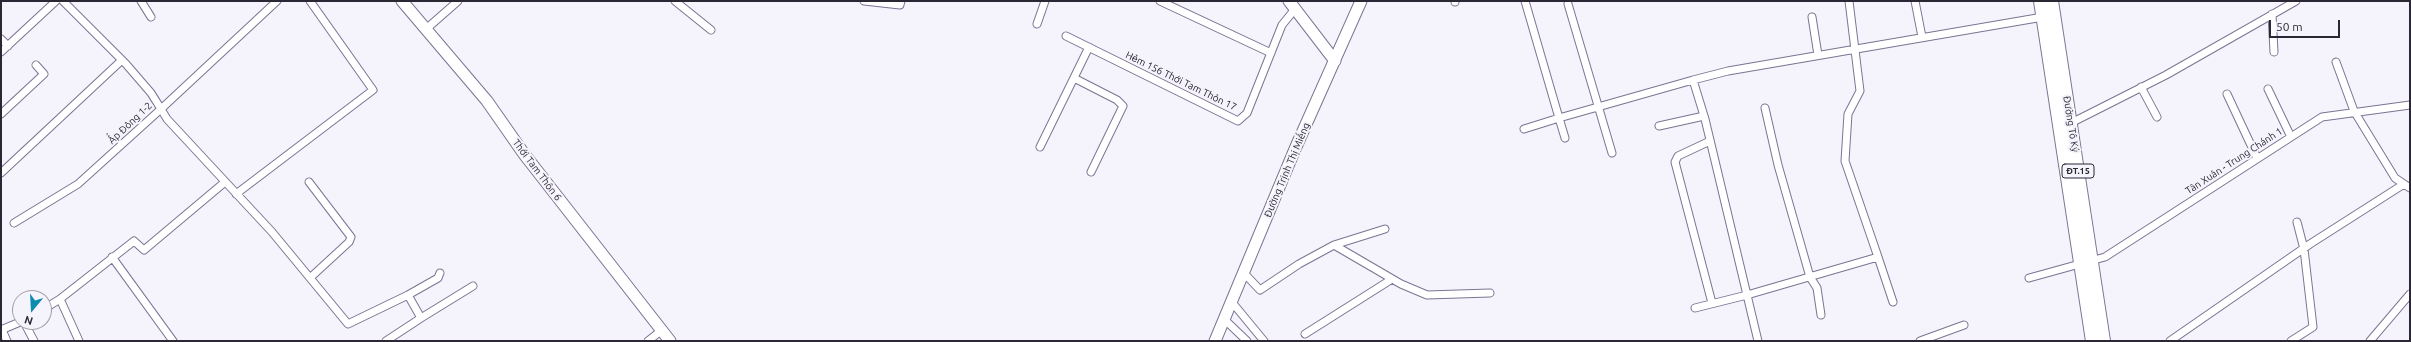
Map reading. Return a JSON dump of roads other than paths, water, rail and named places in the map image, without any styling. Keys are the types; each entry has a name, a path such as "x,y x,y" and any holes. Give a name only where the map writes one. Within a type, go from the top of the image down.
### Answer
{"main road":[{"name":"Đường Tô Ký","path":"2040,1 2092,341"},
{"name":"Đường Tô Ký","path":"2052,1 2104,341"}],"street":[{"path":"1,52 56,1"},
{"name":"Ấp Đông 1-2","path":"14,223 78,184 161,109 151,93 122,60 63,1"},
{"path":"141,1 151,16"},
{"path":"277,1 161,109 311,277 348,324 408,295 440,277 440,273"},
{"path":"236,194 373,90 310,1"},
{"name":"Thới Tam Thôn 6","path":"402,1 425,30 487,101 524,154 670,341"},
{"path":"425,30 458,1"},
{"path":"675,1 711,30"},
{"path":"864,1 900,5 901,1"},
{"path":"1037,24 1045,1"},
{"path":"1160,1 1271,53"},
{"name":"Đường Trịnh Thị Miếng","path":"1215,341 1243,272 1361,1"},
{"path":"1525,1 1565,138"},
{"path":"1849,1 1856,48 1860,91 1848,114 1846,161 1893,302"},
{"path":"1915,1 1922,37"},
{"path":"2071,123 2141,87 2296,1"},
{"path":"1568,4 1612,153"},
{"path":"1292,5 1335,61"},
{"name":"Hẻm 156 Thới Tam Thôn 17","path":"1066,36 1238,120 1247,113 1282,25 1292,5"},
{"path":"2272,14 2274,52"},
{"path":"1812,17 1818,55"},
{"path":"1524,129 1728,71 2043,17"},
{"path":"1,39 8,46"},
{"path":"1040,147 1089,48"},
{"path":"1,173 122,60"},
{"path":"2170,341 2304,249 2407,186 2395,178 2354,111 2336,62"},
{"path":"1,114 44,74 36,65"},
{"path":"1074,78 1117,100 1123,106 1091,172"},
{"path":"1693,80 1704,116 1758,341"},
{"path":"2141,87 2157,117"},
{"path":"2268,89 2291,137"},
{"path":"2227,94 2257,158"},
{"name":"Tân Xuân - Trung Chánh 1","path":"2029,278 2105,257 2322,117 2354,111 2410,105"},
{"path":"1765,108 1778,165 1810,277 1817,288 1821,315"},
{"path":"1659,126 1704,116"},
{"path":"1710,141 1678,156 1675,162 1712,303"},
{"path":"52,304 60,300 112,257 134,241 144,250 225,182"},
{"path":"309,182 351,237 349,242 311,277"},
{"path":"2290,341 2313,327 2304,249 2297,222"},
{"path":"1243,272 1260,290 1299,264 1334,244 1385,229"},
{"path":"1334,244 1392,279 1427,295 1490,292"},
{"path":"112,257 173,341"},
{"path":"1696,308 1747,295 1878,257"},
{"path":"1305,334 1392,279"},
{"path":"386,341 473,286"},
{"path":"2370,341 2410,294"},
{"path":"408,295 421,318"},
{"path":"60,300 79,341"},
{"path":"1231,302 1264,341"},
{"path":"1224,319 1248,341"},
{"path":"7,341 1,330 12,325"},
{"path":"1920,341 1964,325"},
{"path":"28,330 34,341"},
{"path":"648,341 662,330"}]}
